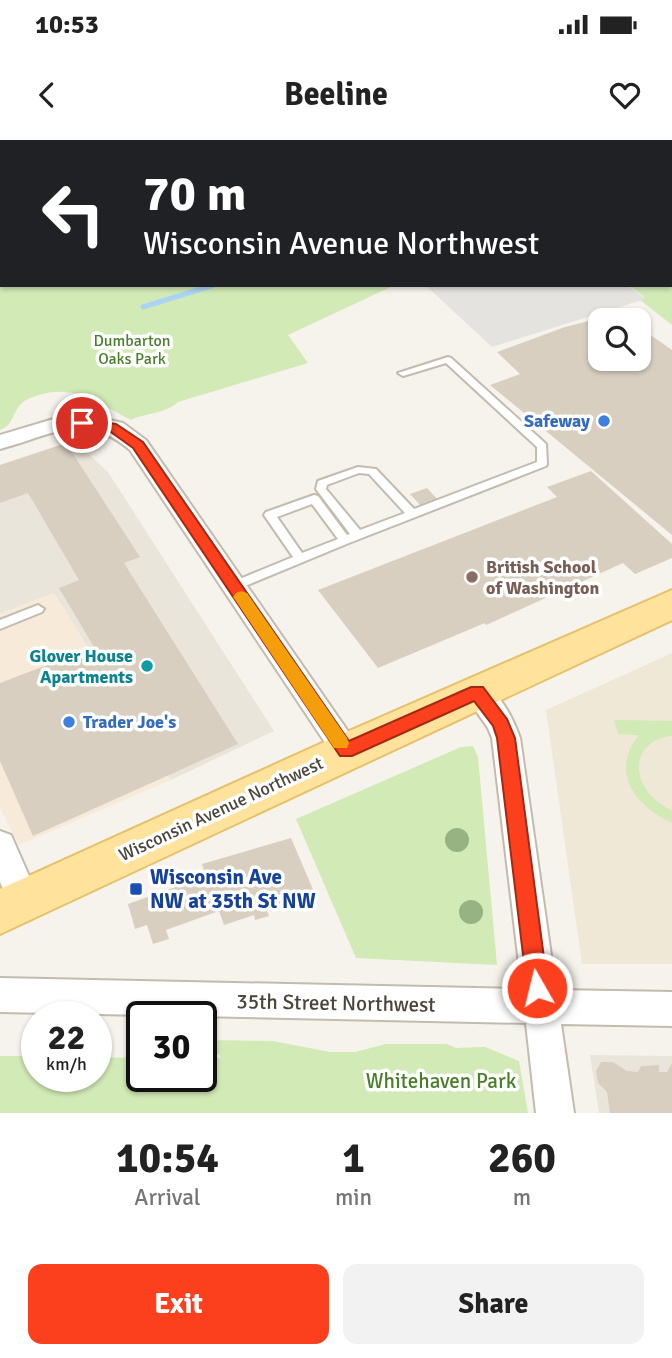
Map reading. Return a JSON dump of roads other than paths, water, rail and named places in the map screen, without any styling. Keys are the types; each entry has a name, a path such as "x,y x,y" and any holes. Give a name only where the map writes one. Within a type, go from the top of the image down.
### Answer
{"main road":[{"name":"Wisconsin Avenue Northwest","path":"12,906 672,604"}],"street":[{"path":"0,442 55,418 101,424 117,429 138,445 346,751"},
{"path":"477,692 501,724 506,738 555,1113"},
{"path":"0,845 12,906"},
{"name":"35th Street Northwest","path":"0,995 672,1009"}],"lane":[{"path":"234,586 541,464 541,446 448,360 403,373"},
{"path":"358,536 321,489 323,483 358,470 372,471 413,515"},
{"path":"299,558 270,515 314,499 345,540"},
{"path":"0,625 38,609"}],"waterway":[{"path":"143,307 208,287"}],"place":[{"name":"Safeway","path":"604,421"},
{"name":"British School of Washington","path":"472,577"},
{"name":"Glover House Apartments","path":"147,666"},
{"name":"Trader Joe's","path":"69,722"},
{"name":"Wisconsin Ave NW at 35th St NW","path":"136,889"}],"park label":[{"name":"Dumbarton Oaks Park","path":"132,349"},
{"name":"Whitehaven Park","path":"441,1081"}]}
